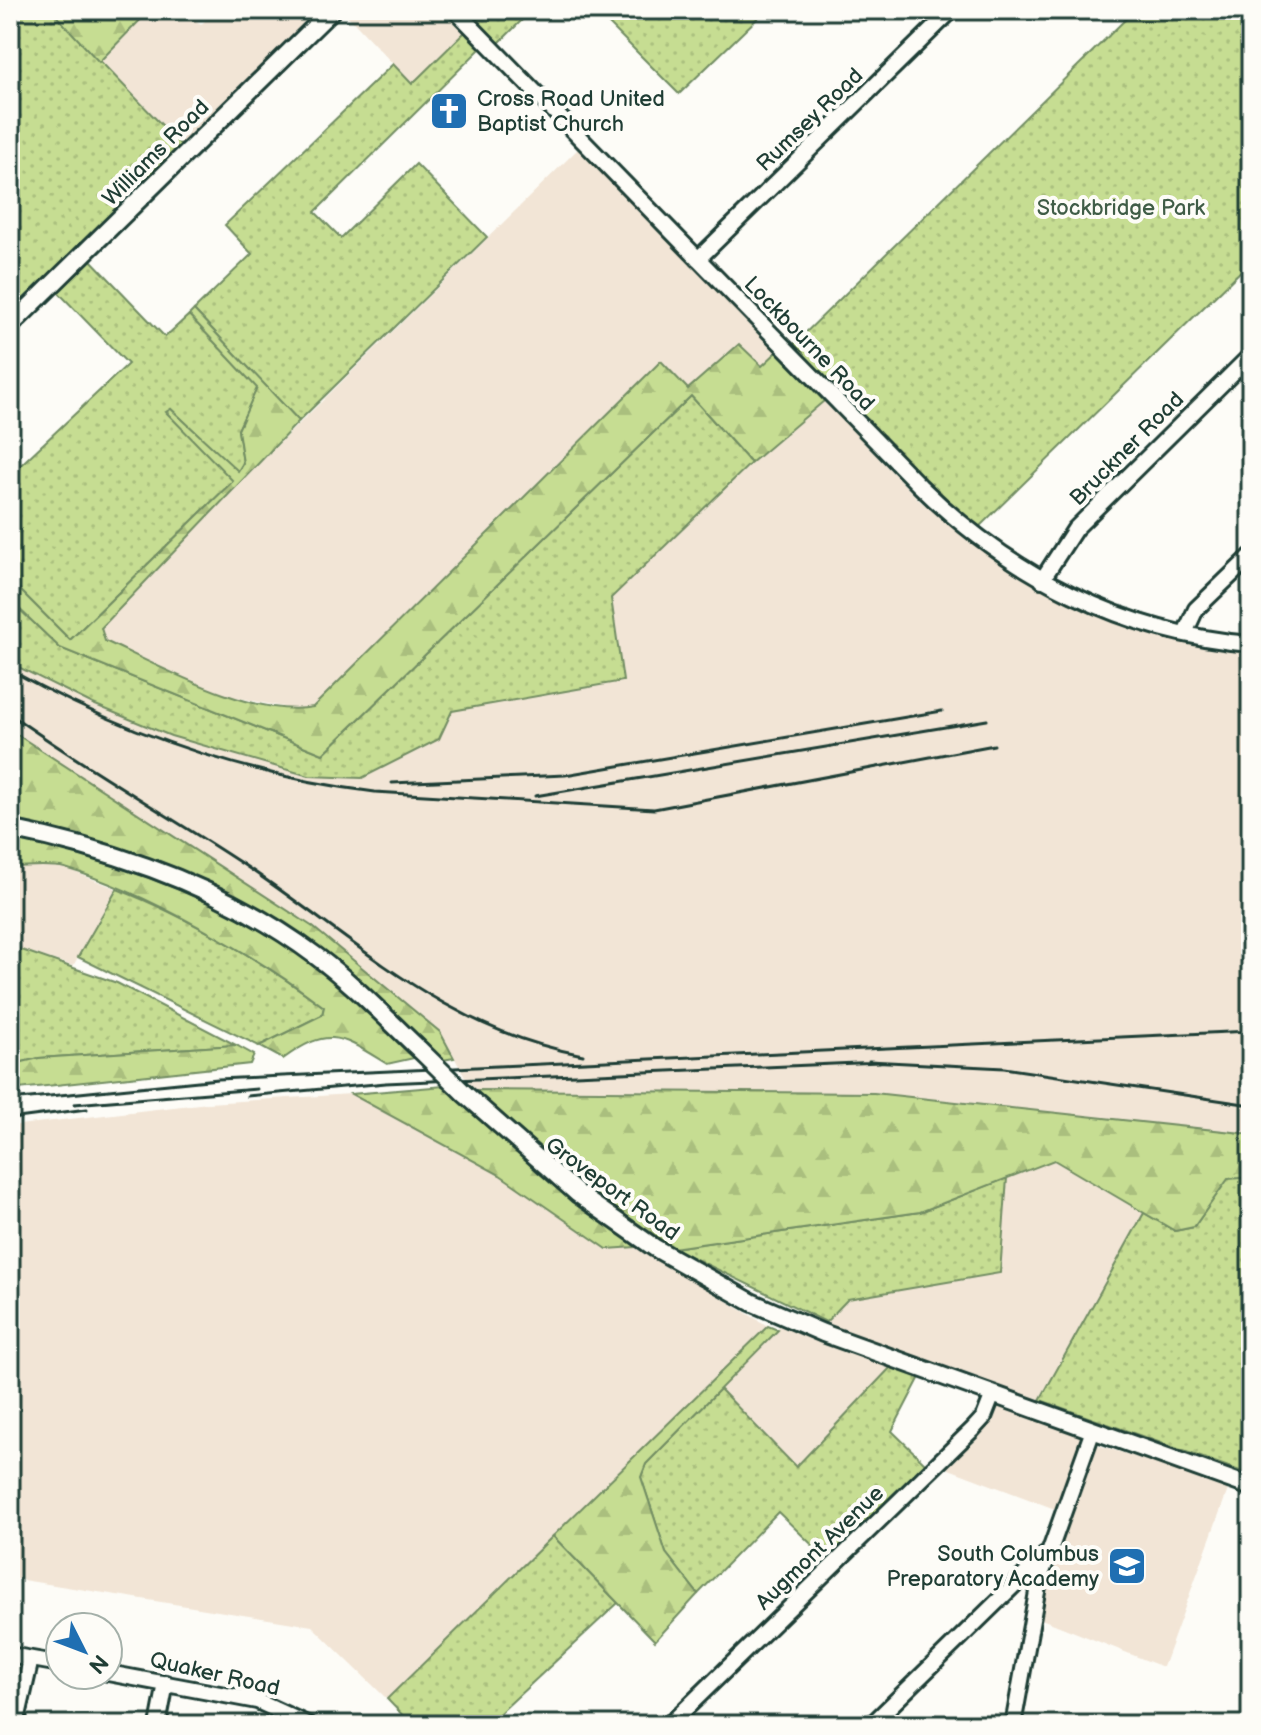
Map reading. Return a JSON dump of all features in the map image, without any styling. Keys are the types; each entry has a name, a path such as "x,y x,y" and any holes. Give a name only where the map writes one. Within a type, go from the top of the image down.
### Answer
{"main road":[{"name":"Williams Road","path":"10,326 332,10"},
{"name":"Groveport Road","path":"10,829 128,860 229,902 319,958 578,1194 693,1271 751,1302 823,1333 1251,1487"}],"street":[{"name":"Lockbourne Road","path":"455,10 940,505 993,550 1042,580 1118,614 1185,633 1251,644"},
{"name":"Rumsey Road","path":"698,259 952,10"},
{"name":"Bruckner Road","path":"1042,580 1075,529 1251,355"},
{"path":"1185,633 1196,609 1251,556"},
{"name":"Augmont Avenue","path":"669,1725 984,1417 993,1394"},
{"path":"1013,1725 1029,1621 1048,1552 1093,1430"},
{"path":"871,1725 1048,1552"},
{"path":"10,1655 44,1661"},
{"path":"16,1725 31,1659"},
{"name":"Quaker Road","path":"124,1676 257,1701 309,1725"},
{"path":"158,1725 166,1683"}],"shaded area":[{"path":"150,10 186,10 201,25 215,10 329,10 185,149 99,62"},
{"path":"342,10 464,10 475,22 412,84"},
{"path":"581,146 777,352 762,366 738,345 688,389 660,361 313,707 298,710 220,694 104,641 101,628 238,484"},
{"path":"824,401 920,501 1004,566 1119,623 1180,641 1251,649 1251,1134 874,1093 472,1090 440,1031 313,927 10,730 10,663 93,704 171,736 451,711 623,681 611,598 751,463"},
{"path":"10,867 62,867 117,889 73,966 10,946"},
{"path":"351,1094 500,1175 606,1249 637,1247 768,1326 387,1699 312,1626 10,1578 10,1126 208,1103"},
{"path":"1054,1160 1144,1213 1040,1399 1105,1423 1098,1445 1229,1487 1163,1667 1039,1618 1071,1515 941,1466 997,1407 892,1366 796,1467 720,1389 796,1309 825,1322 848,1299 1000,1273 1007,1178"}],"green space":[{"path":"10,10 51,10 185,149 10,315"},
{"path":"51,10 150,10 99,62"},
{"path":"464,10 532,10 497,45"},
{"path":"595,10 766,10 679,94"},
{"name":"Stockbridge Park","path":"1135,10 1251,10 1251,261 977,529 955,512 792,346"},
{"path":"466,31 481,48 315,212 341,238 416,164 487,237 299,421 194,310 252,254 225,225 393,64 412,84"},
{"path":"88,257 165,337 189,315 258,388 238,430 243,463 238,472 171,409 167,413 234,480 70,640 10,580 10,475 128,364 56,290"},
{"path":"194,310 299,421 101,628 105,641 207,688 235,698 289,709 313,707 661,361 688,389 739,344 762,366 777,352 824,401 751,463 691,396 323,754 60,648 10,600 10,580 70,640 233,481 166,412 171,409 238,471 243,463 238,430 257,388 189,315"},
{"path":"691,396 751,463 611,598 623,681 452,711 439,739 362,778 309,776 171,736 93,704 10,663 10,600 60,648 323,754"},
{"path":"10,730 313,927 440,1032 454,1058 443,1060 334,959 250,903 211,883 130,851 88,838 10,822"},
{"path":"10,838 124,869 234,915 317,966 414,1058 387,1064 335,1038 313,1042 283,1059 259,1046 322,1015 324,1007 267,967 200,927 130,893 65,868 10,867"},
{"path":"117,889 170,912 251,957 324,1007 322,1015 259,1046 78,957"},
{"path":"10,946 117,983 236,1045 39,1058 10,1065"},
{"path":"236,1045 254,1055 250,1064 10,1090 10,1065 39,1058"},
{"path":"444,1086 543,1176 637,1247 607,1249 500,1175 351,1094"},
{"path":"472,1090 874,1093 1251,1134 1251,1177 1228,1179 1194,1227 1175,1231 1054,1160 920,1212 673,1248 595,1194"},
{"path":"1251,1177 1251,1475 1040,1400 1144,1213 1175,1231 1194,1227 1228,1178"},
{"path":"1007,1178 1000,1273 848,1299 826,1322 673,1248 920,1212"},
{"path":"768,1326 778,1330 646,1464 641,1477 666,1553 698,1594 655,1641 553,1536"},
{"path":"892,1366 920,1377 892,1431 927,1465 830,1562 778,1512 698,1594 666,1553 641,1477 646,1464 720,1389 796,1467"},
{"path":"553,1536 618,1603 487,1725 412,1725 387,1699"}],"railway":[{"path":"10,670 97,713 187,749 280,775 375,792 654,809 994,745"},
{"path":"392,783 565,775 942,711"},
{"path":"10,714 244,865 444,1004 533,1043 583,1055"},
{"path":"535,796 987,720"},
{"path":"10,1100 218,1079 1251,1031"},
{"path":"869,1061 1004,1068 1251,1105"},
{"path":"385,1083 880,1062"},
{"path":"247,1096 386,1083"},
{"path":"74,1104 257,1089"},
{"path":"10,1119 87,1109"}],"place":[{"name":"Cross Road United Baptist Church","path":"449,111"},
{"name":"South Columbus Preparatory Academy","path":"1127,1566"}]}
